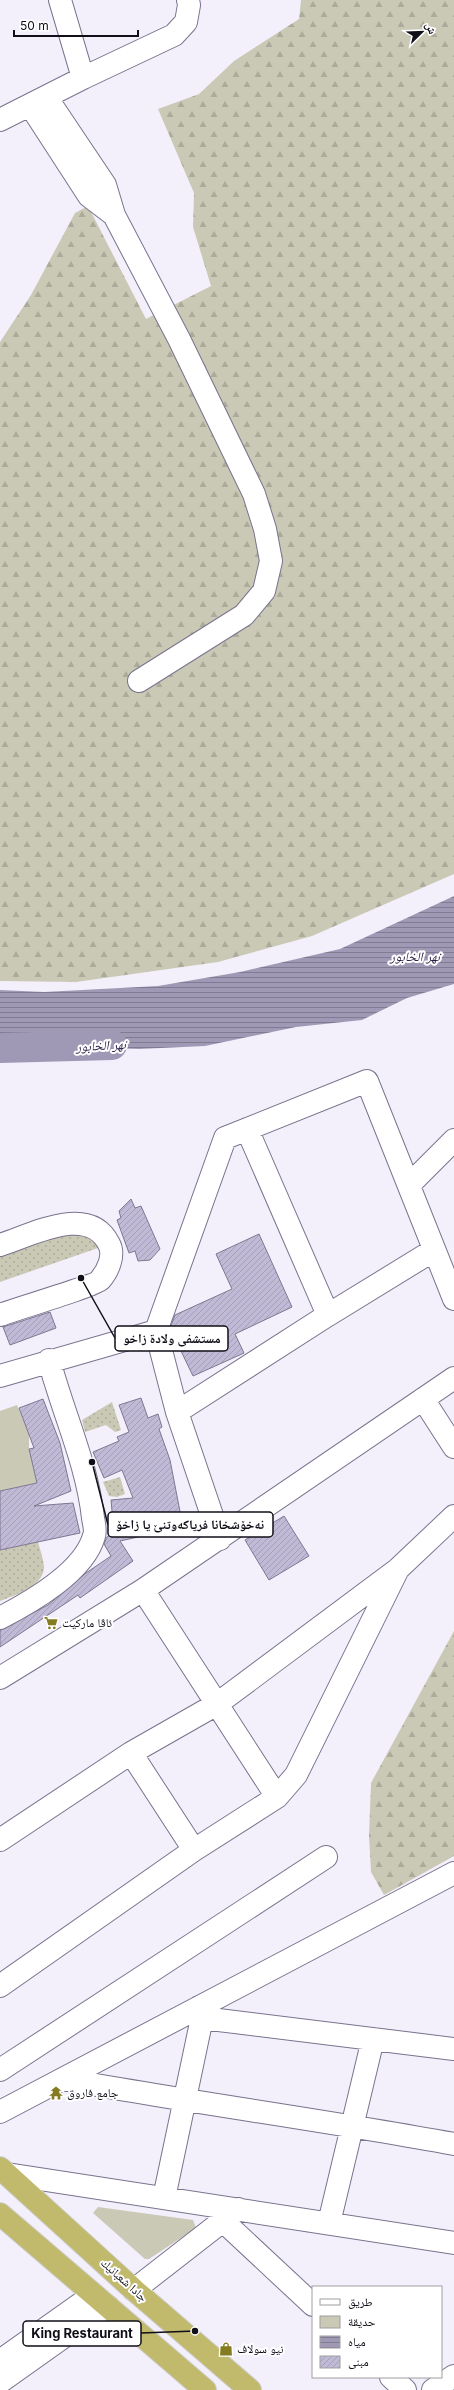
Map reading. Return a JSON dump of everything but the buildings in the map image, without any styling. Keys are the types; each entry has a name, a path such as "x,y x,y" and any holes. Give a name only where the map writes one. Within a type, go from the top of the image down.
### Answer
{"highway":[{"name":"جادا شعبانيك","path":"3,2171 134,2290 250,2390"},
{"path":"0,2214 100,2300 198,2388"}],"street":[{"path":"60,0 82,78"},
{"path":"0,120 82,78 174,35 186,22 189,5 188,0"},
{"path":"38,101 89,196 114,215 179,339 254,494 265,529 271,561 264,591 244,615 139,681"},
{"path":"220,1539 177,1412 156,1331 225,1138 367,1081 454,1299"},
{"path":"247,1129 328,1315"},
{"path":"408,1185 454,1140"},
{"path":"0,1245 68,1223 88,1224 104,1233 110,1247 110,1264 100,1281 0,1315"},
{"path":"177,1412 328,1315 434,1250"},
{"path":"0,1376 49,1360 156,1331"},
{"path":"0,1618 58,1582 86,1555 95,1535 92,1508 79,1451 49,1360"},
{"path":"0,1678 143,1590 220,1539 454,1378"},
{"path":"423,1399 454,1448"},
{"path":"0,1840 131,1753 217,1704 398,1569 454,1516"},
{"path":"0,1986 194,1850 277,1797 296,1775 398,1569"},
{"path":"143,1590 277,1797"},
{"path":"131,1753 194,1850"},
{"path":"0,2070 326,1857"},
{"path":"0,2112 63,2079 200,2012 454,1873"},
{"path":"200,2012 454,2049"},
{"path":"164,2198 184,2102 200,2012"},
{"path":"329,2224 351,2125 373,2038"},
{"path":"63,2079 184,2102 351,2125 454,2144"},
{"path":"3,2171 164,2198 230,2215 329,2224 454,2243"},
{"path":"134,2290 230,2215"},
{"path":"230,2215 312,2304"},
{"path":"0,2361 100,2300"},
{"path":"0,2382 100,2300"},
{"path":"433,2390 454,2376"},
{"path":"392,2378 405,2390"}],"green space":[{"path":"301,0 454,0 454,874 312,936 218,962 76,982 0,981 0,342 31,295 75,213 88,206 146,319 211,286 193,227 194,193 158,109 199,94 234,61 299,19"},
{"path":"79,1229 98,1244 98,1248 0,1282 0,1253"},
{"path":"112,1402 121,1430 115,1432 106,1425 85,1432 82,1420"},
{"path":"17,1405 29,1433 29,1449 37,1483 0,1491 0,1411"},
{"path":"120,1477 125,1494 117,1497 109,1496 103,1482"},
{"path":"38,1542 44,1566 40,1579 21,1593 0,1601 0,1550"},
{"path":"454,1631 454,1856 384,1895 371,1872 369,1836 371,1783"},
{"path":"98,2207 193,2220 196,2228 149,2259 145,2259 93,2213"}],"water":[{"name":"نهر الخابور","path":"454,896 454,984 407,998 362,1020 296,1027 205,1046 139,1049 21,1046 0,1043 0,990 44,992 158,986 240,972 340,949"}],"waterway":[{"name":"نهر الخابور","path":"0,1048 112,1045"}],"place":[{"name":"مستشفى ولادة زاخو","path":"81,1278"},
{"name":"نه‌خۆشخانا فرياكه‌وتنێ يا زاخۆ","path":"92,1462"},
{"name":"ئاڤا ماركيت","path":"51,1623"},
{"name":"جامع فاروق","path":"56,2093"},
{"name":"King Restaurant","path":"195,2331"},
{"name":"نيو سولاف","path":"226,2349"}]}
